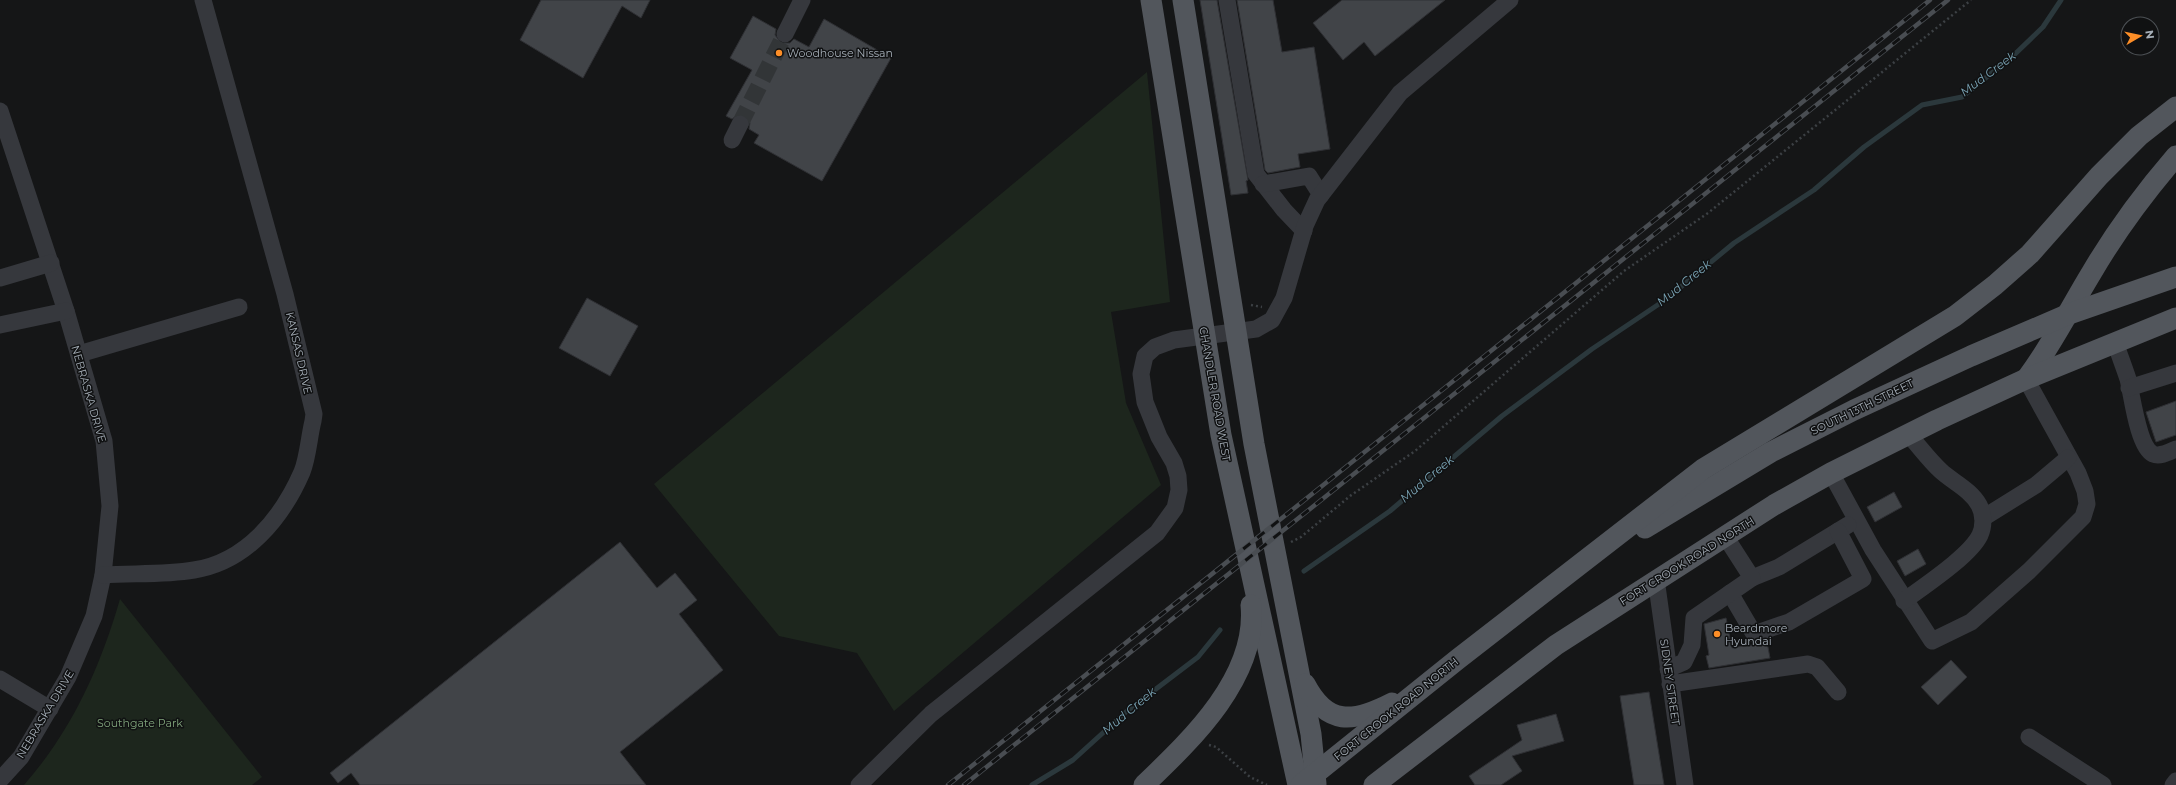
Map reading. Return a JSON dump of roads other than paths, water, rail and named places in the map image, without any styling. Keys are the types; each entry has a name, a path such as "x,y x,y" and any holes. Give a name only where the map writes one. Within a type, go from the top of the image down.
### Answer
{"main road":[{"name":"CHANDLER ROAD WEST","path":"1151,0 1221,435 1247,559 1298,785"},
{"path":"1183,0 1235,331 1274,551 1311,734 1311,781"},
{"path":"1566,575 1703,469 1955,316 1989,290 2030,254 2099,176 2139,136 2176,107"},
{"path":"2026,379 2049,349 2092,271 2150,186 2176,156"},
{"name":"SOUTH 13TH STREET","path":"1566,575 1771,452 1854,410 1971,356 2069,314 2176,277"},
{"path":"2026,379 2176,318"},
{"name":"FORT CROOK ROAD NORTH","path":"1379,783 1556,645 1725,536 1830,473 1908,434 2026,379"},
{"path":"1144,785 1205,722 1223,696 1245,652 1252,610 1247,559"},
{"name":"FORT CROOK ROAD NORTH","path":"1311,781 1419,690 1566,575"},
{"path":"1300,674 1311,696 1321,708 1331,714 1344,717 1371,712 1419,690"}],"street":[{"name":"KANSAS DRIVE","path":"103,575 195,570 232,559 256,539 282,510 302,471 313,421 314,414 285,294 203,0"},
{"path":"785,34 802,0"},
{"path":"1226,0 1256,174 1304,231"},
{"path":"859,785 931,714 1157,533 1175,508 1179,490 1178,476 1174,463 1159,436 1145,402 1141,374 1145,356 1155,347 1174,340 1256,329 1272,320 1284,298 1304,231 1321,195 1400,93 1510,0"},
{"name":"NEBRASKA DRIVE","path":"0,112 66,310 104,442 110,506 103,575 94,616 68,677 50,709 21,757 0,780"},
{"path":"732,140 740,124"},
{"path":"1263,184 1309,176 1321,195"},
{"path":"0,278 51,263"},
{"path":"79,354 239,307"},
{"path":"0,325 66,310"},
{"path":"2115,342 2147,449 2153,454 2162,455 2176,449"},
{"path":"2129,388 2176,373"},
{"path":"1830,473 1904,601 1932,642 1971,622 2023,576 2083,517 2087,504 2085,491 2026,379"},
{"path":"1904,601 1955,562 1974,543 1982,529 1983,518 1979,505 1972,497 1941,471 1908,434"},
{"path":"1983,518 2036,485 2068,458"},
{"path":"1669,677 1684,662 1692,645 1694,618 1752,578 1779,567 1856,520"},
{"path":"1730,593 1754,634 1789,622 1863,580 1838,530"},
{"path":"1725,536 1752,578"},
{"name":"SIDNEY STREET","path":"1656,580 1685,785"},
{"path":"1669,677 1808,664 1817,667 1838,692"},
{"path":"0,680 50,709"},
{"path":"2029,737 2103,785"},
{"path":"2173,785 2176,781"}],"waterway":[{"name":"Mud Creek","path":"1304,571 1390,511 1502,416 1592,349 1665,300 1734,243 1814,190 1864,147 1922,105 1962,97 2014,55 2043,27 2061,0"},
{"name":"Mud Creek","path":"1032,785 1073,760 1127,711 1198,657 1220,630"}],"tunnel":[{"path":"740,124 785,34"}],"railway":[{"path":"948,785 1930,0"},
{"path":"964,785 1948,0"}],"place":[{"name":"Woodhouse Nissan","path":"779,53"},
{"name":"Beardmore Hyundai","path":"1717,634"}],"park label":[{"name":"Southgate Park","path":"140,723"}]}
